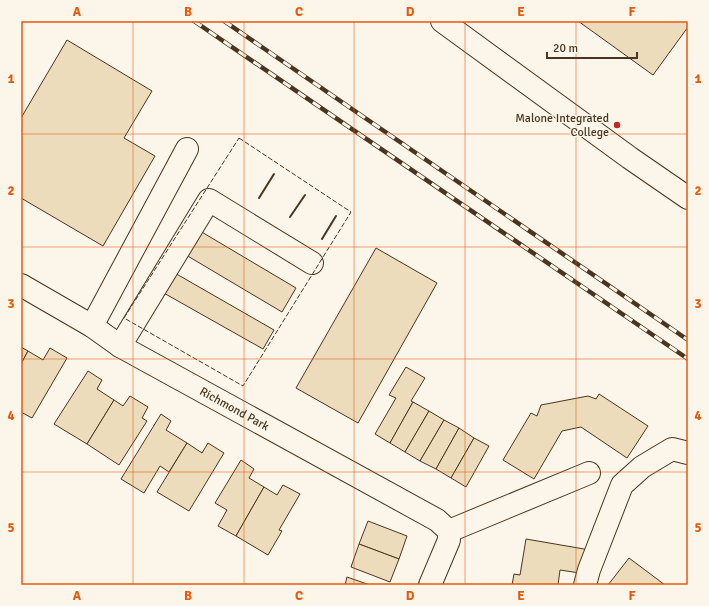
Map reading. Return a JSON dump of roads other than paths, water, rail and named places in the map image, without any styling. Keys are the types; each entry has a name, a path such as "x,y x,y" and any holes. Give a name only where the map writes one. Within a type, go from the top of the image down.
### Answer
{"street":[{"path":"442,21 630,158 688,198"},
{"path":"92,326 187,149"},
{"path":"120,346 209,200 312,263"},
{"name":"Richmond Park","path":"21,285 92,326 120,346 438,520 449,531"},
{"path":"585,585 589,570 622,485 642,467 672,449 688,453"},
{"path":"430,585 449,540 449,531 589,473"}],"railway":[{"path":"194,21 688,359"},
{"path":"224,21 688,340"}],"place":[{"name":"Malone Integrated College","path":"617,125"}]}
